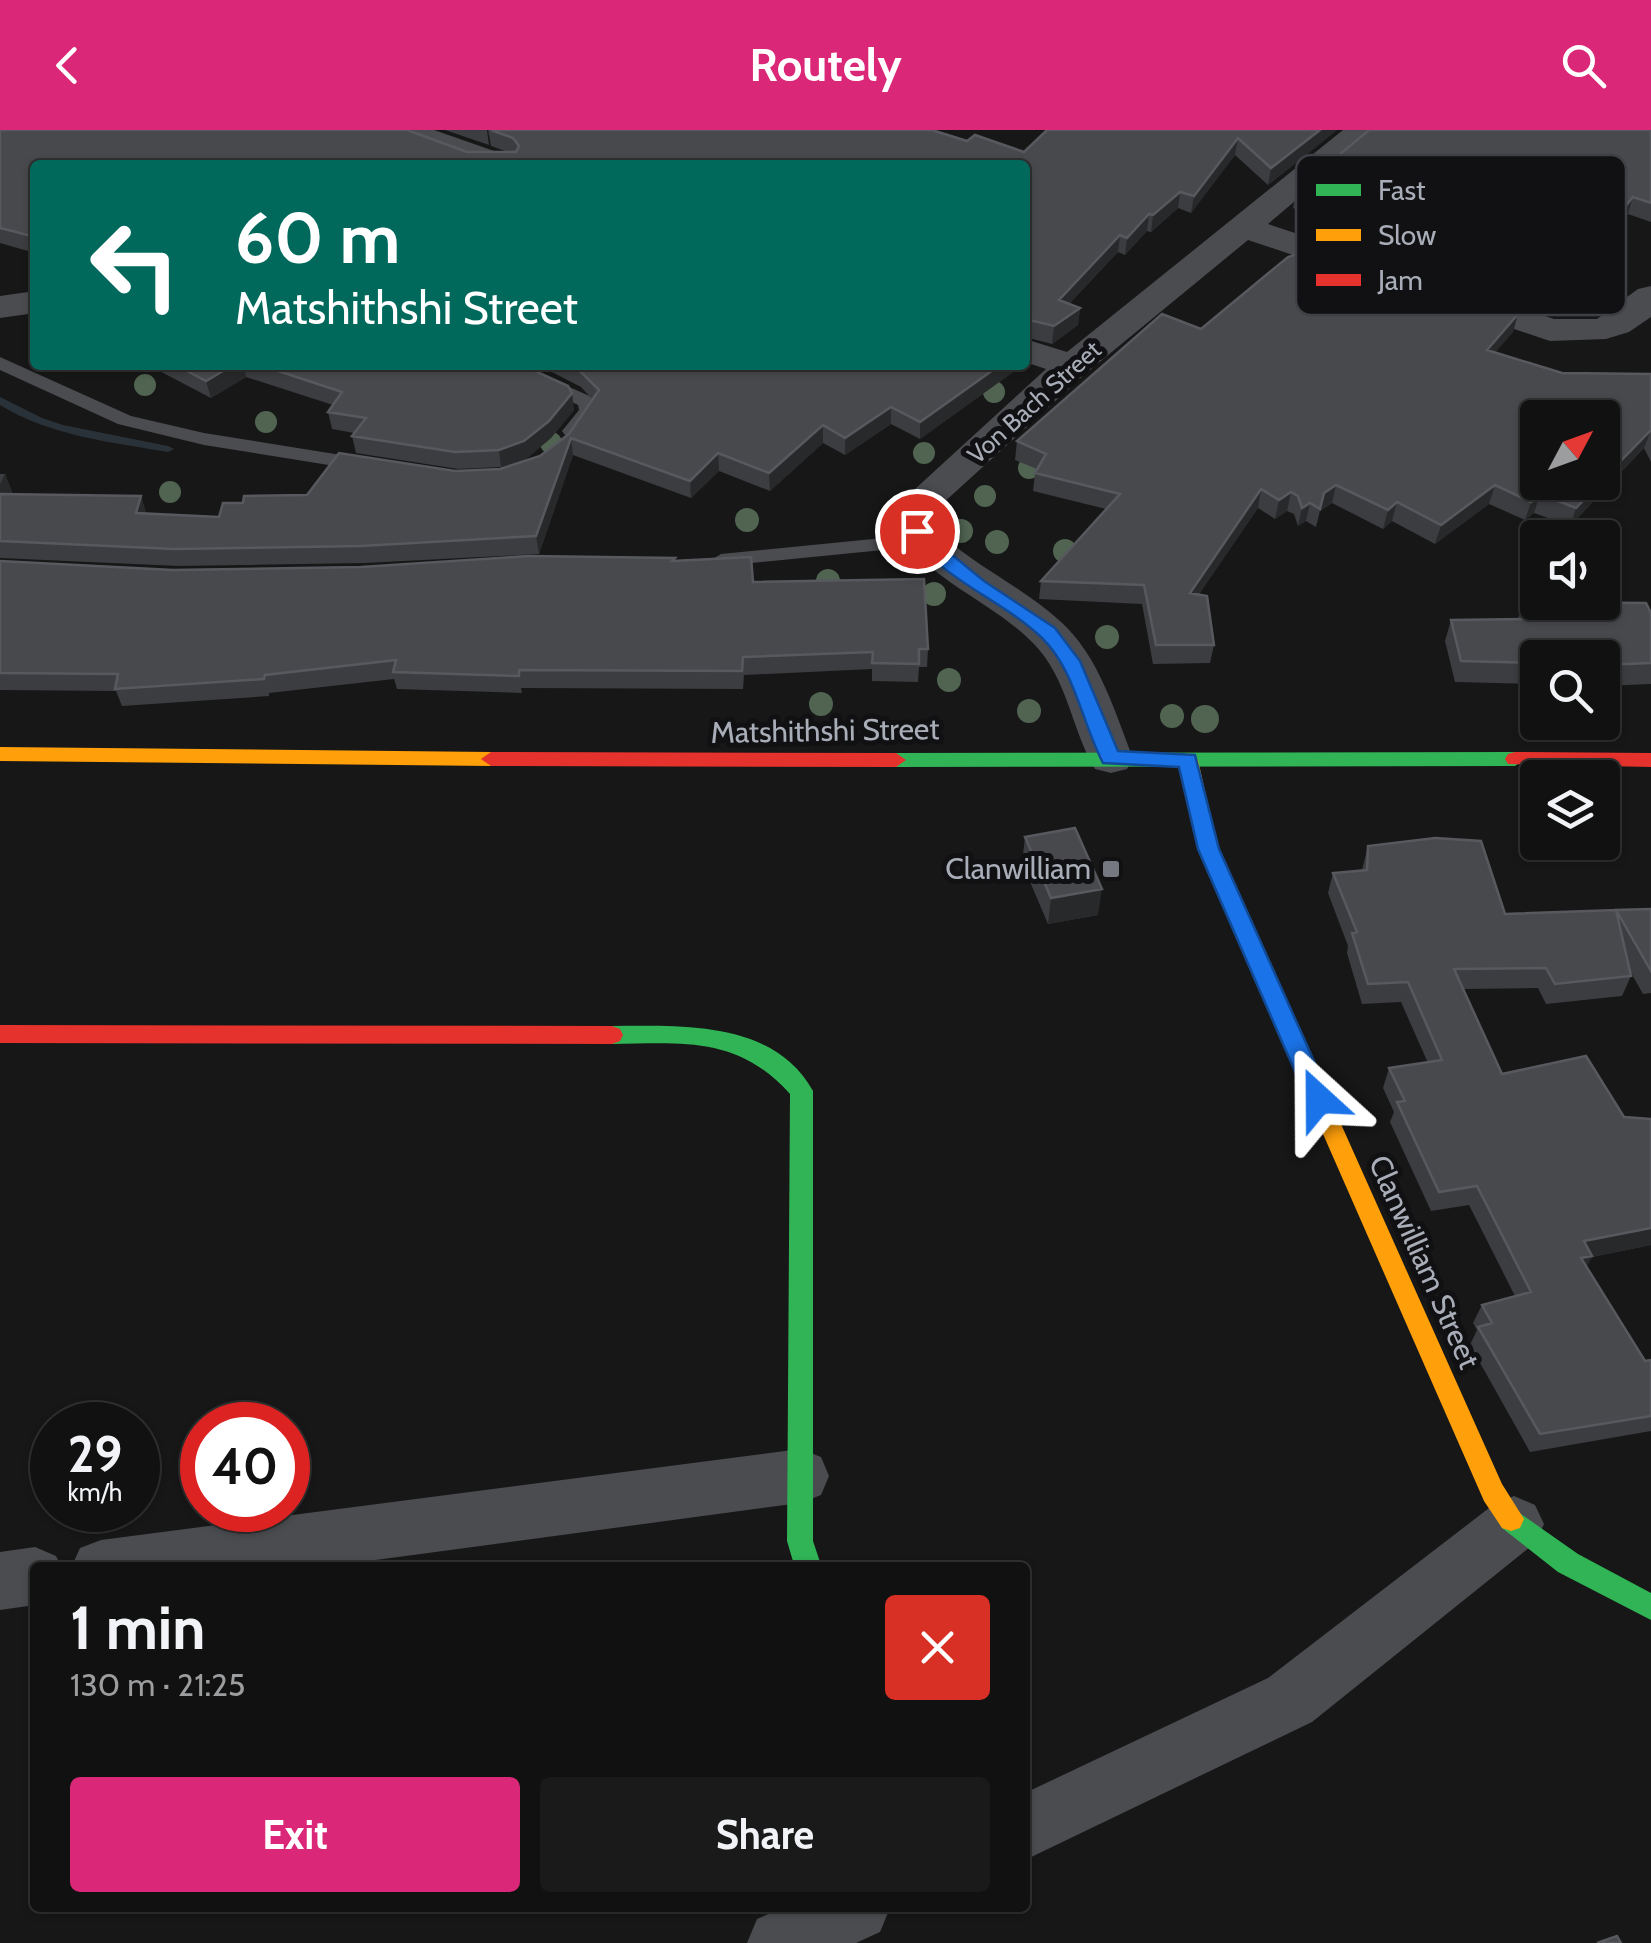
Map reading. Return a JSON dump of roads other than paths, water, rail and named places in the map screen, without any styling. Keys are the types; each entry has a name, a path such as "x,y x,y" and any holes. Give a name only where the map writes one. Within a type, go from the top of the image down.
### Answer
{"street":[{"name":"Von Bach Street","path":"1332,155 1363,130"},
{"path":"399,160 428,133 490,160"},
{"name":"Von Bach Street","path":"930,547 917,531 924,500 1072,366 1296,184"},
{"path":"1242,227 1296,245"},
{"path":"1505,315 1550,330 1602,334 1627,321 1651,297"},
{"path":"0,307 30,303"},
{"path":"1030,352 1072,366"},
{"path":"930,547 977,585 1048,633 1070,661 1110,758"},
{"name":"Matshithshi Street","path":"0,754 727,762 1110,758 1651,760"},
{"name":"Clanwilliam Street","path":"1188,760 1208,849 1492,1492 1514,1524 1568,1563 1651,1607"},
{"path":"0,1034 698,1035 739,1040 785,1066 802,1091 800,1541 806,1562"},
{"path":"147,1562 800,1476"},
{"path":"1030,1824 1290,1700 1514,1524"},
{"path":"0,1581 30,1577"},
{"path":"781,1943 847,1912"}],"lane":[{"path":"0,363 126,420 204,439 385,468"},
{"path":"516,370 587,402 589,410 560,444"},
{"path":"702,562 883,544 930,547"}],"waterway":[{"path":"0,400 59,427 168,449"}],"place":[{"name":"Clanwilliam","path":"1111,869"}]}
